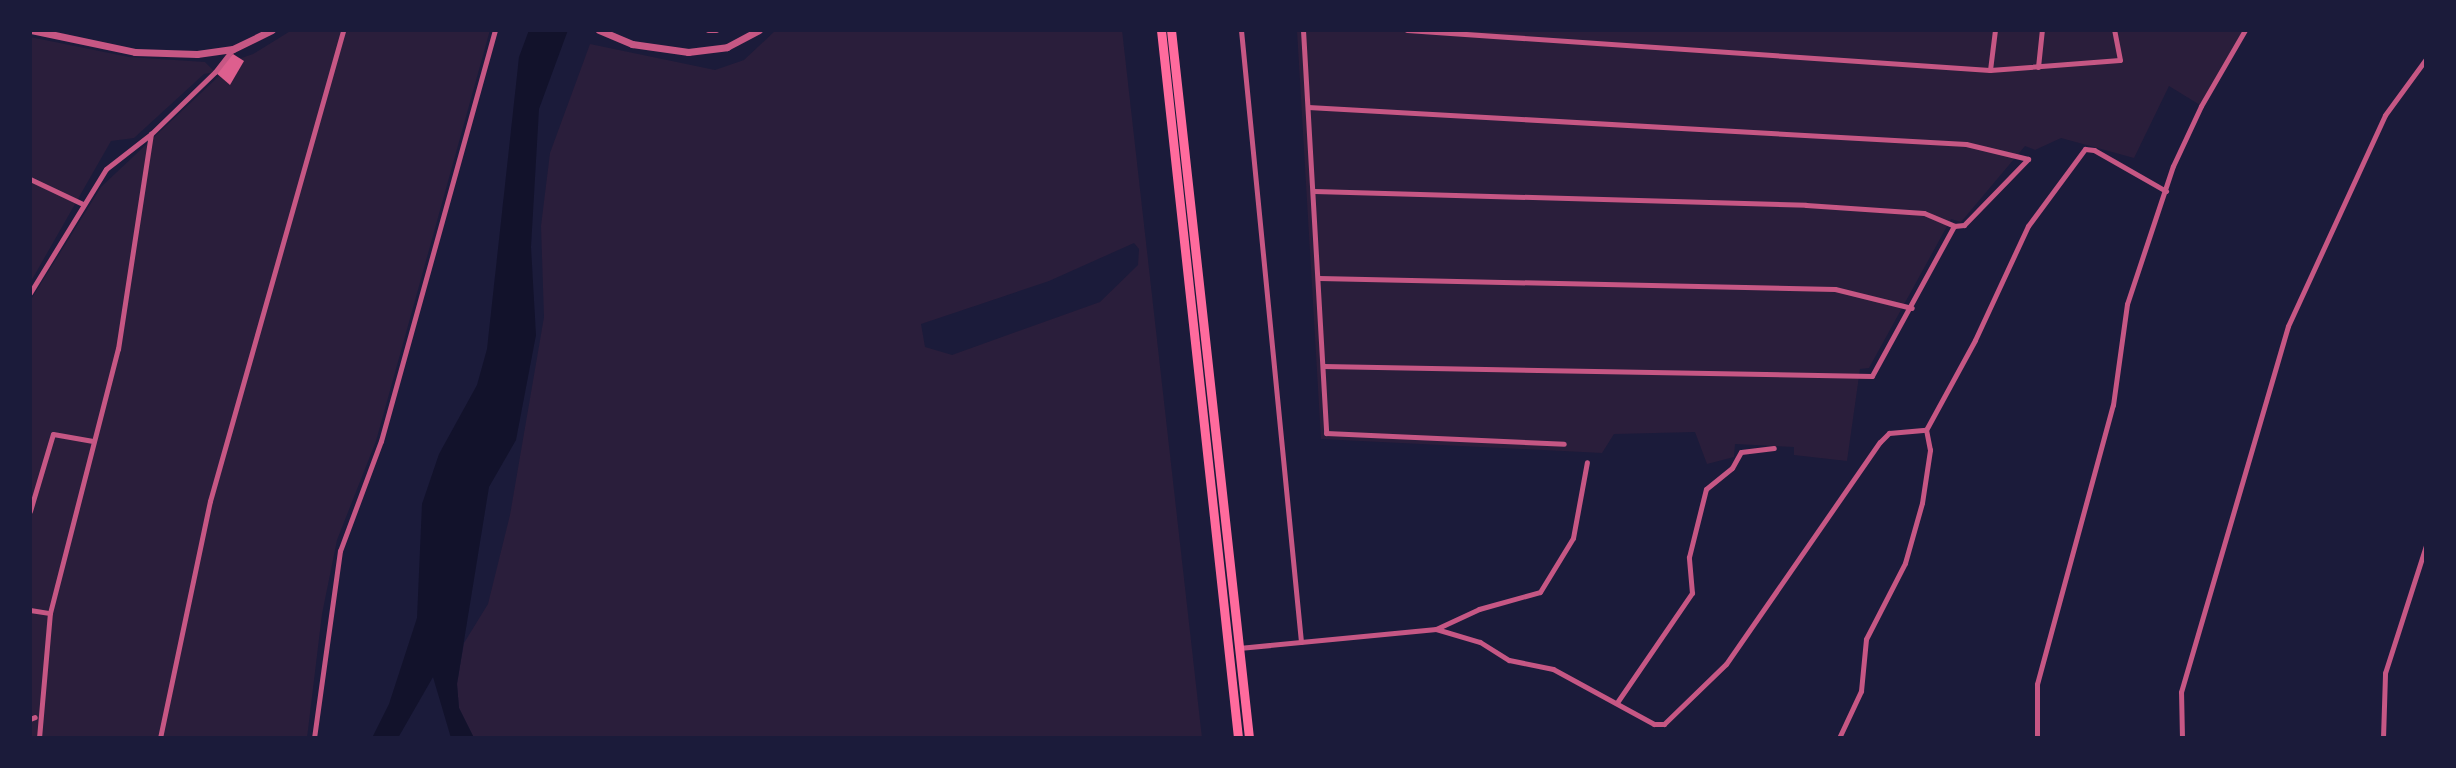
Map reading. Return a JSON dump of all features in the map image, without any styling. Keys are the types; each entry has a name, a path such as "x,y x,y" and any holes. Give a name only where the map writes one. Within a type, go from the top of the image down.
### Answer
{"main road":[{"path":"1161,30 1238,738"},
{"path":"1171,30 1249,738"}],"street":[{"path":"32,30 135,52 197,54 233,49 272,30"},
{"path":"160,738 210,501 344,30"},
{"path":"314,738 340,551 381,441 495,30"},
{"path":"599,30 632,44 688,52 727,47 759,30"},
{"path":"708,30 716,30"},
{"path":"1241,30 1301,642"},
{"path":"1303,30 1319,278 1325,433 1564,444"},
{"path":"1407,30 1990,70 2120,60 2114,30"},
{"path":"1990,70 1995,30"},
{"path":"2038,67 2042,30"},
{"path":"2037,738 2037,684 2113,405 2127,304 2166,191 2200,106 2245,30"},
{"path":"30,293 106,169 151,134 215,72 233,49"},
{"path":"2182,738 2181,692 2288,326 2385,115 2426,59"},
{"path":"1308,107 1966,144 2028,159 1964,225 1954,226 1924,214 1806,205 1314,191"},
{"path":"39,738 50,613 118,349 151,134"},
{"path":"1839,738 1861,691 1866,639 1905,564 1919,515 1930,450 1926,430 1975,340 2028,226 2079,155 2094,150 2166,191"},
{"path":"30,179 83,204"},
{"path":"1323,366 1872,376 1912,308 1954,226"},
{"path":"1319,278 1835,289 1912,308"},
{"path":"1436,629 1480,642 1509,660 1553,669 1618,701 1654,724 1670,720 1726,664 1880,442 1889,433 1926,430"},
{"path":"30,511 53,434 91,441"},
{"path":"1618,701 1692,593 1689,557 1706,489 1732,468 1741,452 1774,448"},
{"path":"1239,648 1436,629 1479,609 1540,592 1573,538 1587,462"},
{"path":"2383,738 2385,673 2426,545"},
{"path":"30,610 50,613"}],"shaded area":[{"path":"292,30 490,30 376,441 337,540 322,614 307,738 30,738 30,301 101,187 236,60 253,54"},
{"path":"529,30 568,30 539,109 531,247 536,335 516,440 489,487 457,684 459,708 474,738 451,738 433,677 398,738 372,738 389,704 417,618 422,504 439,454 477,385 487,349 519,57"},
{"path":"776,30 1122,30 1202,738 474,738 459,708 457,684 464,643 488,604 510,515 544,317 541,226 550,153 590,44 715,70 744,60","holes":["1134,243 1139,249 1138,265 1100,302 952,355 925,347 921,324 1049,281"]},
{"path":"1297,30 2247,30 2200,105 2169,86 2134,158 2061,138 2035,150 2025,146 1961,222 1951,219 1869,368 1860,369 1847,461 1794,455 1794,447 1735,444 1734,457 1707,464 1695,432 1614,434 1602,453 1321,439"},
{"path":"30,37 129,57 205,62 215,72 204,74 134,138 111,141 30,283"}],"building":[{"path":"233,54 244,61 230,85 215,72"}]}
